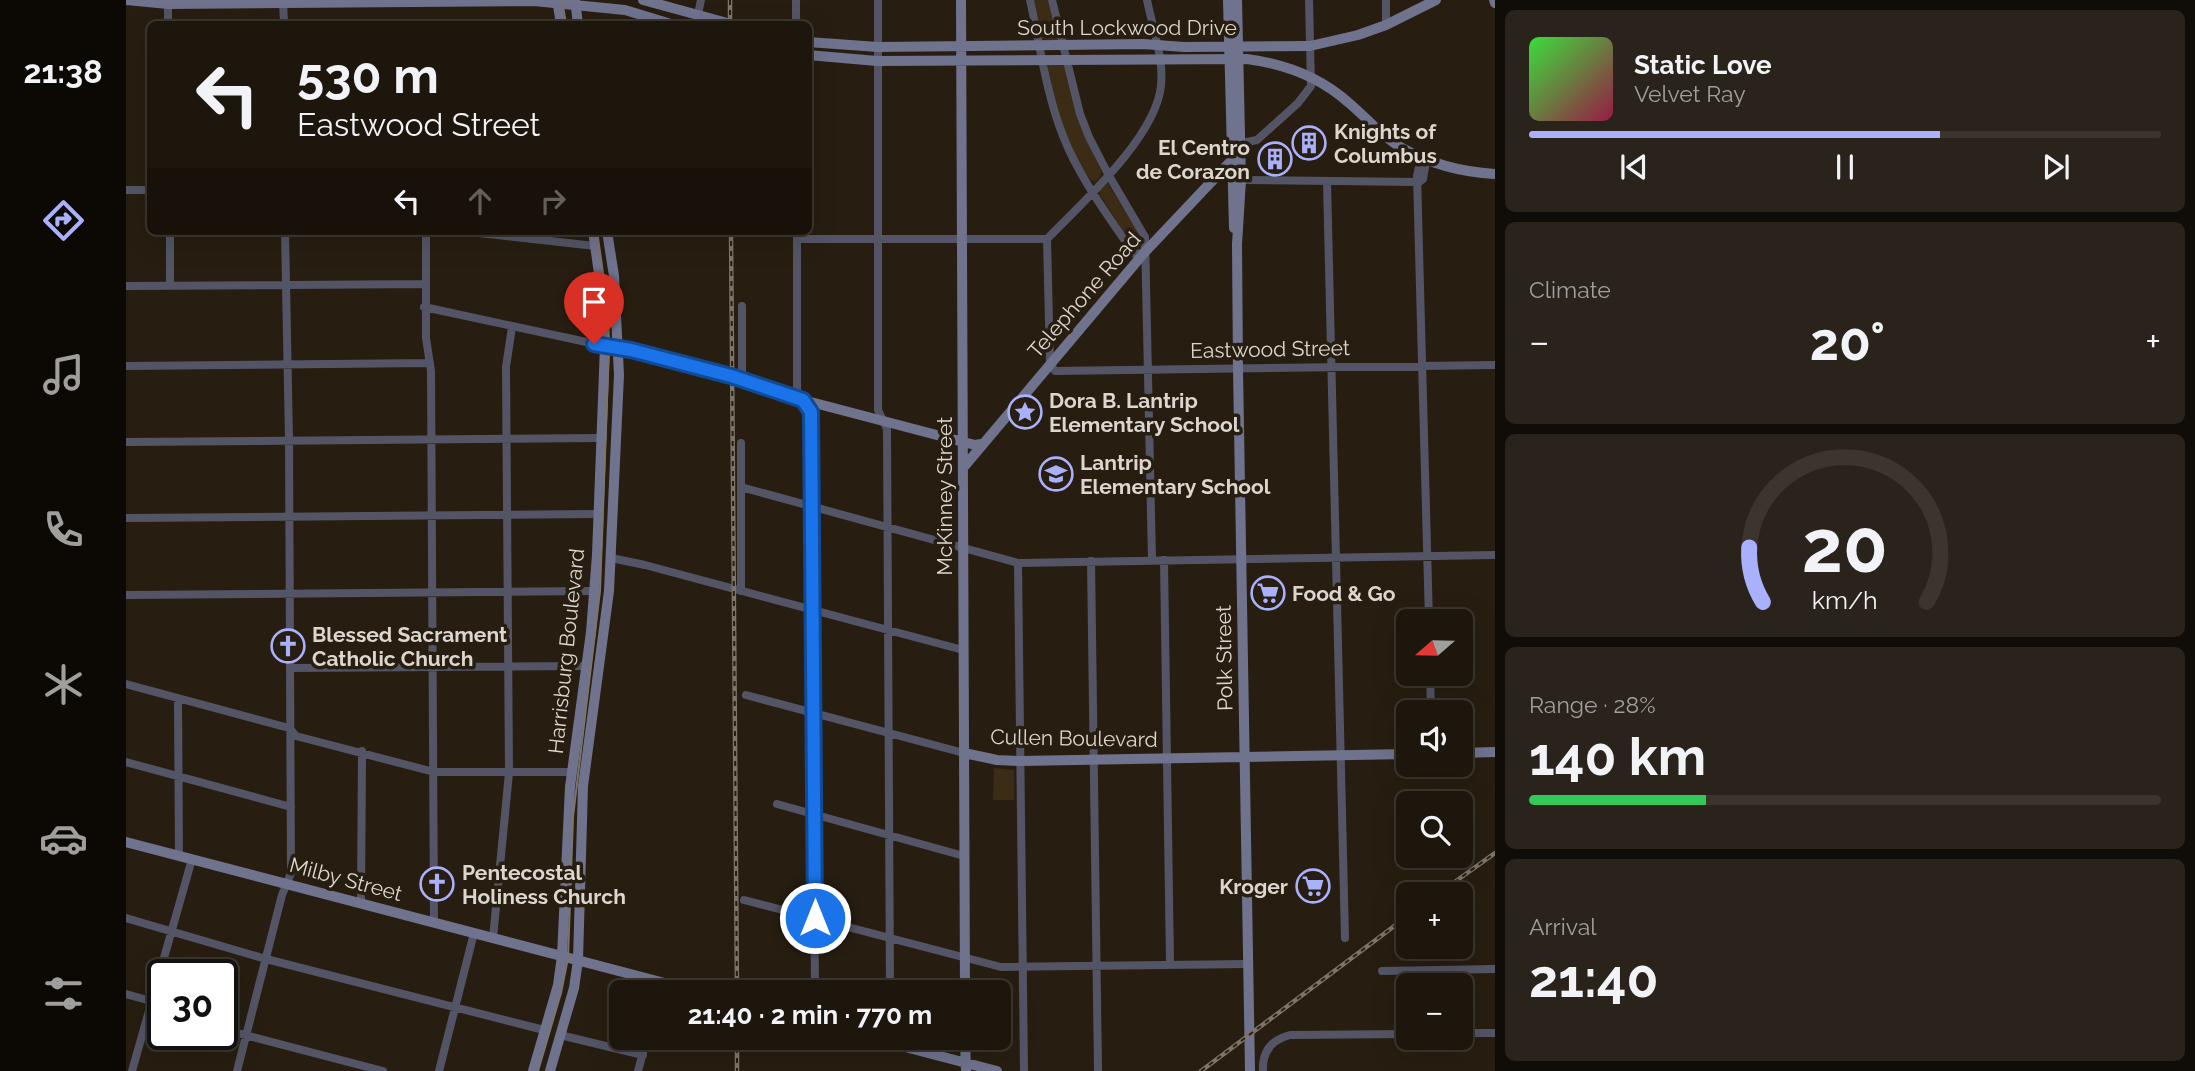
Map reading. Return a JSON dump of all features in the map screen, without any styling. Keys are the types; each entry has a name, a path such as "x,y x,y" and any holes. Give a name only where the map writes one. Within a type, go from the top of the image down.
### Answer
{"main road":[{"path":"127,0 557,1 625,10 661,21"},
{"path":"643,0 697,20"},
{"name":"McKinney Street","path":"961,0 965,980"},
{"name":"Polk Street","path":"1228,0 1233,47"},
{"name":"Polk Street","path":"1237,0 1233,47 1236,180 1232,213 1237,244 1250,1071"},
{"name":"South Lockwood Drive","path":"812,42 878,47 1310,46 1358,35 1386,25 1436,0"},
{"path":"557,1 560,21"},
{"path":"575,2 578,21"},
{"name":"South Lockwood Drive","path":"812,55 877,61 1247,60 1276,63 1311,77 1348,101 1391,141 1426,161 1458,170 1495,174"},
{"name":"Polk Street","path":"1236,144 1231,161 1236,180"},
{"name":"Telephone Road","path":"963,468 1144,253 1231,161"},
{"path":"1211,183 1236,180"},
{"name":"Harrisburg Boulevard","path":"533,1071 558,985 562,956 572,772 587,666 594,591 605,346 604,309 594,235"},
{"name":"Harrisburg Boulevard","path":"551,1071 574,988 578,960 583,786 605,632 611,558 619,348 614,276 608,235"},
{"path":"605,346 703,368 803,400 975,445 981,444"},
{"path":"1473,753 1495,752"},
{"name":"Cullen Boulevard","path":"964,753 997,760 1020,761 1396,754"},
{"name":"Milby Street","path":"126,842 578,960 639,980"},
{"path":"918,1050 966,1067 997,1071"}],"street":[{"path":"697,20 701,0"},
{"path":"796,0 796,21"},
{"path":"878,0 878,410 887,429 890,980"},
{"path":"1030,0 1049,93 1063,136 1092,191 1132,251 1135,254 1144,253"},
{"path":"1052,0 1080,114 1089,137 1145,237 1152,560"},
{"path":"1050,364 1047,239 1136,142 1151,119 1161,85 1147,0"},
{"path":"1236,144 1257,140 1298,103 1311,86 1309,0"},
{"path":"1386,0 1386,25"},
{"path":"168,2 169,21"},
{"path":"284,2 284,21"},
{"path":"1236,180 1419,181 1423,179 1426,161"},
{"path":"1419,181 1429,609"},
{"path":"1327,182 1345,938"},
{"path":"126,190 147,190"},
{"path":"170,235 170,285"},
{"path":"237,1071 291,873 285,235"},
{"path":"426,235 424,307 430,363 432,439 434,923"},
{"path":"497,235 595,246"},
{"path":"815,980 811,412 797,388 797,235 879,240 1047,239"},
{"path":"126,286 425,284"},
{"path":"742,306 742,380"},
{"path":"424,307 605,346"},
{"path":"493,938 509,773 506,367 512,327"},
{"path":"126,366 430,363"},
{"name":"Eastwood Street","path":"1050,364 1055,371 1061,372 1495,365"},
{"path":"126,442 601,438"},
{"path":"741,443 741,591"},
{"path":"741,487 1018,563 1495,555"},
{"path":"126,518 598,514"},
{"path":"611,558 963,650"},
{"path":"1164,560 1170,964"},
{"path":"1091,561 1098,1071"},
{"path":"1018,563 1024,1071"},
{"path":"126,595 594,591"},
{"path":"290,668 587,666"},
{"path":"126,684 289,728 296,736 362,751 434,772 572,772"},
{"name":"Cullen Boulevard","path":"746,695 964,753"},
{"path":"164,959 172,932 186,857 178,776 177,699"},
{"path":"360,903 362,751"},
{"path":"126,762 291,807"},
{"path":"777,804 964,856"},
{"path":"744,900 1001,967 1248,964"},
{"path":"126,918 266,959 544,1030"},
{"path":"439,1071 474,933"},
{"path":"1382,971 1495,969"},
{"path":"126,994 147,1000"},
{"path":"132,1071 147,1018"},
{"path":"238,1033 383,1071"},
{"path":"1473,1033 1495,1033"},
{"path":"1263,1071 1265,1054 1272,1043 1290,1035 1396,1034"},
{"path":"560,1035 643,1055"},
{"path":"638,1071 644,1050"},
{"path":"337,1071 340,1060"}],"shaded area":[{"path":"1034,0 1050,0 1058,41 1042,39"},
{"path":"1048,65 1065,65 1083,132 1101,170 1101,176 1095,182 1087,175 1071,146 1058,110"},
{"path":"1107,182 1144,242 1144,248 1136,251 1100,195 1099,191"},
{"path":"994,768 1014,770 1014,800 993,800"}],"tram line":[{"path":"562,0 566,21"},
{"path":"538,1071 561,993 568,958 573,817 600,591 609,346 597,235"}],"railway":[{"path":"730,0 730,21"},
{"path":"731,235 737,980"},
{"path":"1455,882 1495,853"},
{"path":"1201,1071 1396,925"},
{"path":"737,1050 737,1071"}],"place":[{"name":"Knights of Columbus","path":"1309,143"},
{"name":"El Centro de Corazon","path":"1275,159"},
{"name":"Dora B. Lantrip Elementary School","path":"1025,412"},
{"name":"Lantrip Elementary School","path":"1056,474"},
{"name":"Food & Go","path":"1268,593"},
{"name":"Blessed Sacrament Catholic Church","path":"288,646"},
{"name":"Pentecostal Holiness Church","path":"437,884"},
{"name":"Kroger","path":"1313,886"}],"route":[{"path":"594,344 631,350 731,376 803,400 809,406 815,738 815,918"}]}
